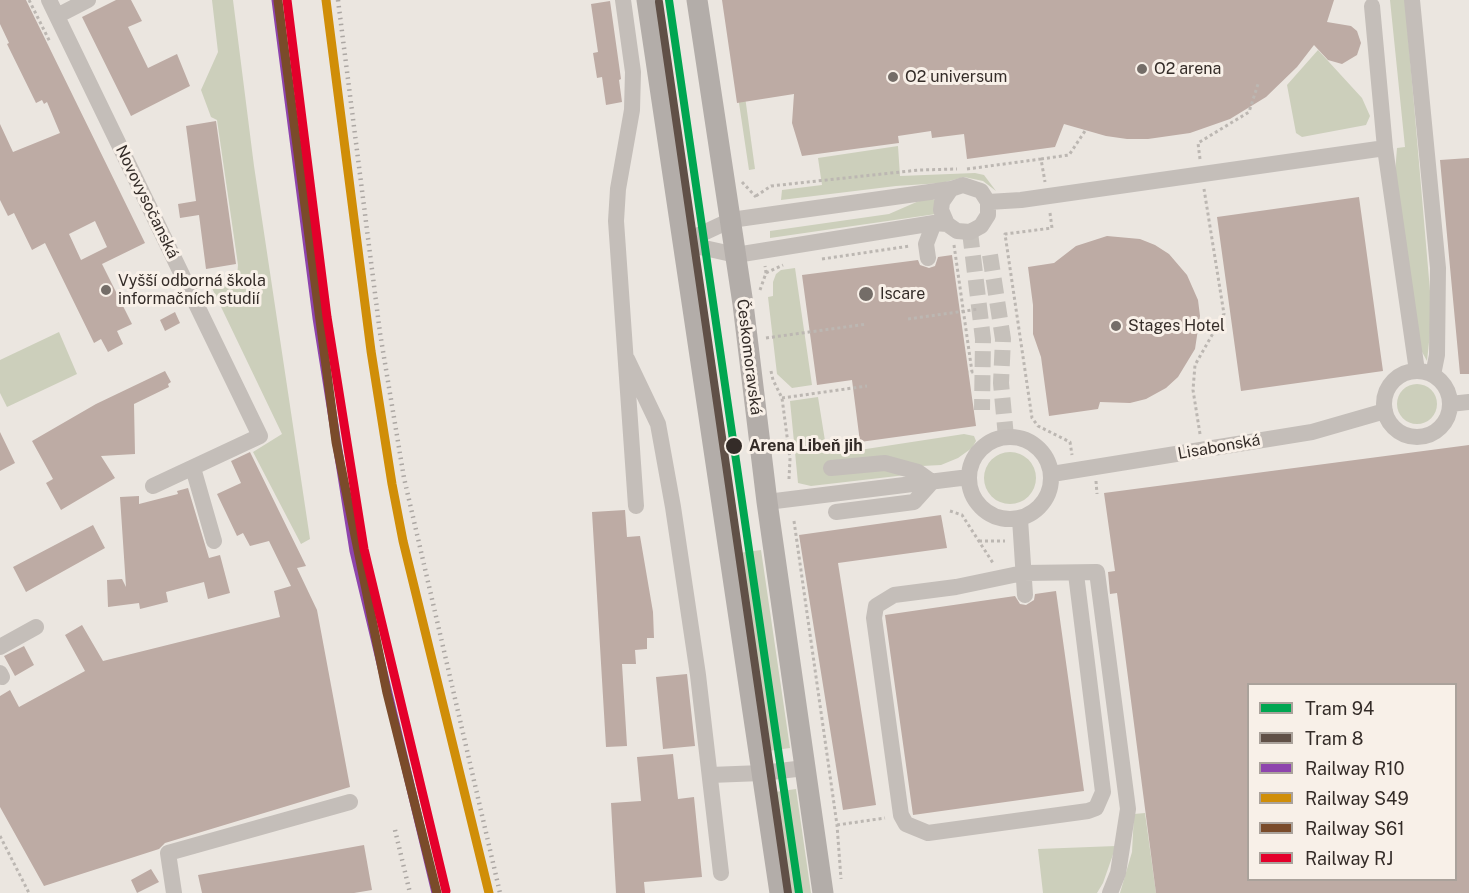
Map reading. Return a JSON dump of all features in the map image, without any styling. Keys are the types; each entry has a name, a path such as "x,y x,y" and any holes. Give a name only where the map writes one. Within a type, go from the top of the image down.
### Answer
{"main road":[{"path":"647,0 780,893"},
{"name":"Českomoravská","path":"697,0 736,255 767,502 805,768 833,889"}],"street":[{"name":"Novovysočanská","path":"49,0 260,436 193,468"},
{"path":"57,16 88,0"},
{"path":"623,0 633,72 632,110 618,189 616,220 636,506"},
{"path":"1412,0 1438,268 1437,355 1425,373"},
{"path":"1372,6 1385,148 1425,373"},
{"path":"633,72 657,70"},
{"path":"988,202 1385,148"},
{"path":"963,185 976,187 988,202 986,221 976,230 964,232 941,224 736,255 682,243 731,220 951,189 963,185"},
{"path":"910,229 927,251 941,224 942,202 951,189"},
{"path":"627,359 658,424 673,507 710,775 721,873"},
{"path":"1407,372 1425,373 1445,387 1450,404 1444,422 1438,429 1421,436 1411,436 1395,427 1385,411 1386,392 1391,384 1407,372"},
{"path":"1450,404 1469,402"},
{"name":"Lisabonská","path":"1052,474 1312,432 1385,411"},
{"path":"1006,437 1031,442 1041,451 1052,474 1047,498 1031,514 1020,519 995,517 984,511 970,490 969,477 976,455 984,446 1006,437"},
{"path":"831,468 885,463 918,472 932,482"},
{"path":"153,486 193,468 214,541"},
{"path":"767,502 969,477"},
{"path":"836,512 914,502 932,482"},
{"path":"1020,519 1025,595"},
{"path":"1076,574 1103,792 1101,802 1088,811 928,833 906,824 901,815 873,618 876,606 894,595 956,587 1023,573 1096,572 1128,809 1118,873 1110,893"},
{"path":"0,647 36,627"},
{"path":"710,775 762,773 805,768"},
{"path":"174,893 168,853 350,802"}],"path":[{"path":"1203,450 1193,390 1195,365 1224,314 1198,143 1249,112 1258,84"},
{"path":"756,196 771,186 919,170 973,169 1069,155 1085,131"},
{"path":"1041,159 1052,228 1005,234 1032,418 1038,426 1070,442 1074,470"},
{"path":"814,260 927,251 954,240 972,372 968,372"},
{"path":"766,273 781,265 792,264"},
{"path":"761,298 760,288 766,273 765,266"},
{"path":"908,319 980,309"},
{"path":"766,338 867,324"},
{"path":"765,328 768,349"},
{"path":"771,370 782,398 790,459 789,478"},
{"path":"782,398 867,386"},
{"path":"950,511 962,515 994,567 998,564"},
{"path":"794,521 837,825 833,889"},
{"path":"979,541 1005,539 1005,549"},
{"path":"837,825 869,820"},
{"path":"0,836 29,893"}],"green space":[{"path":"212,0 233,0 254,166 310,539 301,544 253,452 282,434 211,286 237,277 238,265 217,120 211,117 201,90 218,52"},
{"path":"1390,0 1405,0 1432,314 1427,361 1421,350 1395,173 1397,148 1405,147"},
{"path":"1318,50 1362,98 1370,116 1366,125 1302,137 1296,133 1287,85"},
{"path":"743,82 755,169 749,170 736,83"},
{"path":"898,146 900,176 975,173 984,175 996,191 983,181 964,177 942,183 896,186 781,200 782,190 822,185 818,158"},
{"path":"928,197 935,200 936,214 770,238 770,231 889,214"},
{"path":"795,268 812,385 792,388 777,374 768,297 773,296 773,282 776,274 781,270"},
{"path":"59,332 77,374 7,407 0,393 0,360"},
{"path":"1417,384 1431,390 1437,404 1431,418 1417,424 1403,418 1397,404 1403,390"},
{"path":"818,397 826,447 853,444 853,451 964,434 974,436 976,441 972,448 958,458 941,465 922,466 906,475 811,486 798,483 790,401"},
{"path":"1005,452 1015,452 1029,459 1036,478 1029,497 1015,504 1005,504 995,500 988,493 984,483 984,473 988,463 995,456"},
{"path":"761,550 790,748 768,751 739,553"},
{"path":"796,789 811,893 789,893 775,792"},
{"path":"1145,813 1156,893 1120,893 1132,852 1134,814"},
{"path":"1116,846 1103,883 1097,893 1043,893 1038,849"}],"building":[{"path":"0,0 26,0 145,243 102,264 132,324 117,331 123,344 108,352 101,339 94,343 45,243 32,250 14,213 8,216 0,200 0,124 13,152 60,133 47,102 44,104 42,100 36,103 7,44 9,43 0,24","holes":["95,221 107,247 81,260 69,234"]},
{"path":"116,0 131,0 142,21 128,27 148,68 177,54 190,86 131,116 82,17"},
{"path":"722,0 1334,0 1327,22 1351,26 1357,31 1361,43 1357,55 1342,64 1328,60 1314,45 1297,67 1266,97 1230,119 1190,133 1148,139 1127,139 1106,136 1064,124 1055,147 967,159 964,134 932,138 931,131 898,136 899,143 802,156 792,123 794,94 737,103"},
{"path":"610,1 622,102 606,105 602,77 597,78 593,53 598,52 591,4"},
{"path":"216,121 236,264 206,269 199,215 180,218 178,204 196,201 186,126"},
{"path":"1469,158 1469,374 1460,374 1440,160"},
{"path":"1359,197 1383,371 1241,391 1217,217"},
{"name":"Stages Hotel","path":"1107,236 1140,239 1155,245 1169,254 1187,275 1198,300 1200,316 1195,349 1178,377 1166,388 1146,399 1130,403 1100,402 1098,409 1049,416 1041,357 1033,334 1033,305 1028,267 1054,263 1076,246"},
{"path":"952,255 976,426 860,442 852,380 817,385 802,275 918,260 920,265 929,268 935,266 938,257"},
{"path":"175,312 180,323 165,331 160,320"},
{"path":"165,371 171,382 168,384 169,387 134,404 135,454 101,456 115,478 61,510 46,483 53,479 32,441 96,404"},
{"path":"0,432 15,463 0,471"},
{"path":"1469,445 1469,893 1156,893 1117,593 1110,594 1108,572 1115,571 1104,493"},
{"path":"250,452 306,566 297,568 317,610 350,787 165,843 159,849 44,886 0,807 0,696 10,690 19,707 85,671 65,635 82,625 103,661 280,617 274,591 291,586 269,541 250,546 243,533 237,536 217,494 241,483 231,461"},
{"path":"188,488 209,558 220,555 230,593 208,599 204,582 166,592 168,602 140,609 139,603 108,607 107,580 122,579 126,587 120,497 139,496 139,504 178,494 177,491"},
{"path":"625,510 627,537 640,536 653,612 654,638 647,638 647,649 635,650 636,664 622,664 627,746 606,747 592,512"},
{"path":"941,515 947,548 838,563 876,805 843,810 799,535"},
{"path":"93,525 105,548 26,592 13,567"},
{"path":"1056,591 1084,791 913,815 885,615 1015,596 1020,604 1026,605 1034,600 1035,594"},
{"path":"24,646 34,665 15,676 4,656"},
{"path":"687,674 695,746 663,749 656,677"},
{"path":"673,754 678,799 694,797 702,877 644,882 645,893 616,893 611,803 641,801 637,757"},
{"path":"364,845 372,890 354,893 202,893 198,875"},
{"path":"151,869 159,882 137,893 131,880"}],"tunnel":[{"path":"970,232 983,339 982,410"},
{"path":"990,255 1003,339 1001,383 1006,437"}],"railway":[{"path":"338,0 380,333 404,478 500,893"},
{"path":"395,830 410,893"}],"tram line":[{"name":"94","path":"669,0 799,893"},
{"name":"8","path":"659,2 788,893"}],"rail line":[{"name":"R10","path":"276,0 317,318 354,551 436,893"},
{"name":"RJ","path":"287,0 327,317 364,549 446,891"},
{"name":"S49","path":"326,0 371,351 392,484 403,541 489,893"},
{"name":"S61","path":"278,1 336,442 387,693 437,893"}],"place":[{"name":"O2 arena","path":"1142,69"},
{"name":"O2 universum","path":"893,77"},
{"name":"Vyšší odborná škola informačních studií","path":"106,290"},
{"name":"Iscare","path":"866,294"},
{"name":"Stages Hotel","path":"1116,326"},
{"name":"Arena Libeň jih","path":"734,446"}]}
